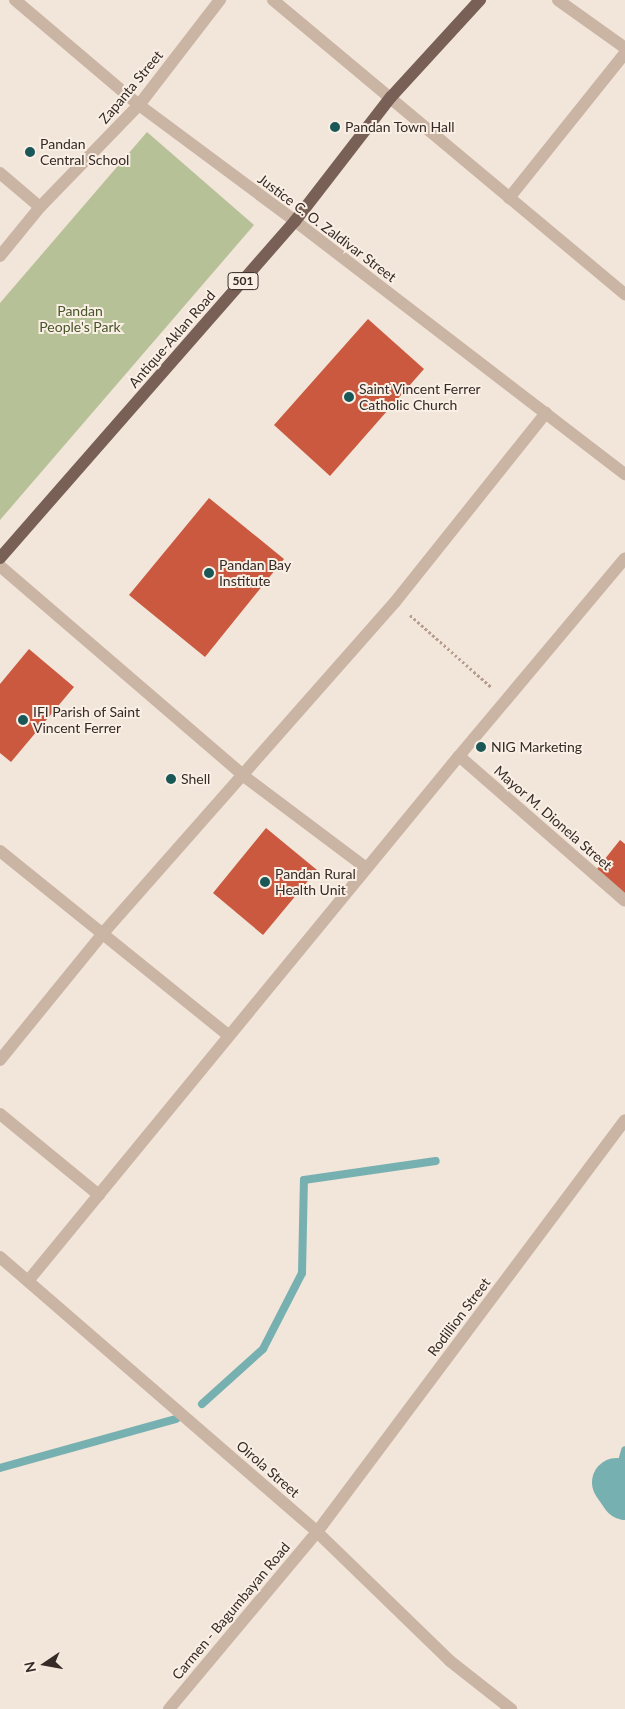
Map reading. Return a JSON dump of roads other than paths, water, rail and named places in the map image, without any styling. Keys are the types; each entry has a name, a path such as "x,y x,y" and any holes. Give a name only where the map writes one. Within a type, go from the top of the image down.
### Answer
{"main road":[{"name":"Antique-Aklan Road","path":"0,558 295,221 391,97 480,0"}],"street":[{"name":"Justice C. O. Zaldivar Street","path":"15,0 139,105 295,221 625,474"},
{"name":"Zapanta Street","path":"0,256 40,207 139,105 220,0"},
{"path":"273,0 625,294"},
{"path":"558,0 625,48"},
{"path":"509,198 625,53"},
{"path":"0,173 40,207"},
{"path":"0,1060 104,932 245,777 395,602 546,413"},
{"path":"28,1281 365,867 625,558"},
{"path":"0,566 245,777 365,867"},
{"name":"Mayor M. Dionela Street","path":"459,756 625,901"},
{"path":"0,852 104,932 228,1035"},
{"path":"0,1114 99,1195"},
{"name":"Rodillion Street","path":"317,1532 625,1120"},
{"name":"Oirola Street","path":"0,1257 317,1532 450,1661 511,1709"},
{"name":"Carmen - Bagumbayan Road","path":"169,1709 317,1532"}],"waterway":[{"path":"202,1404 263,1349 302,1273 304,1180 436,1161"},
{"path":"0,1468 176,1419"},
{"path":"616,1482 625,1450"},
{"path":"616,1482 625,1495"}],"place":[{"name":"Pandan Town Hall","path":"335,127"},
{"name":"Pandan Central School","path":"30,152"},
{"name":"Saint Vincent Ferrer Catholic Church","path":"349,397"},
{"name":"Pandan Bay Institute","path":"209,573"},
{"name":"IFI Parish of Saint Vincent Ferrer","path":"23,720"},
{"name":"NIG Marketing","path":"481,747"},
{"name":"Shell","path":"171,779"},
{"name":"Pandan Rural Health Unit","path":"265,882"}],"park label":[{"name":"Pandan People's Park","path":"80,320"}]}
